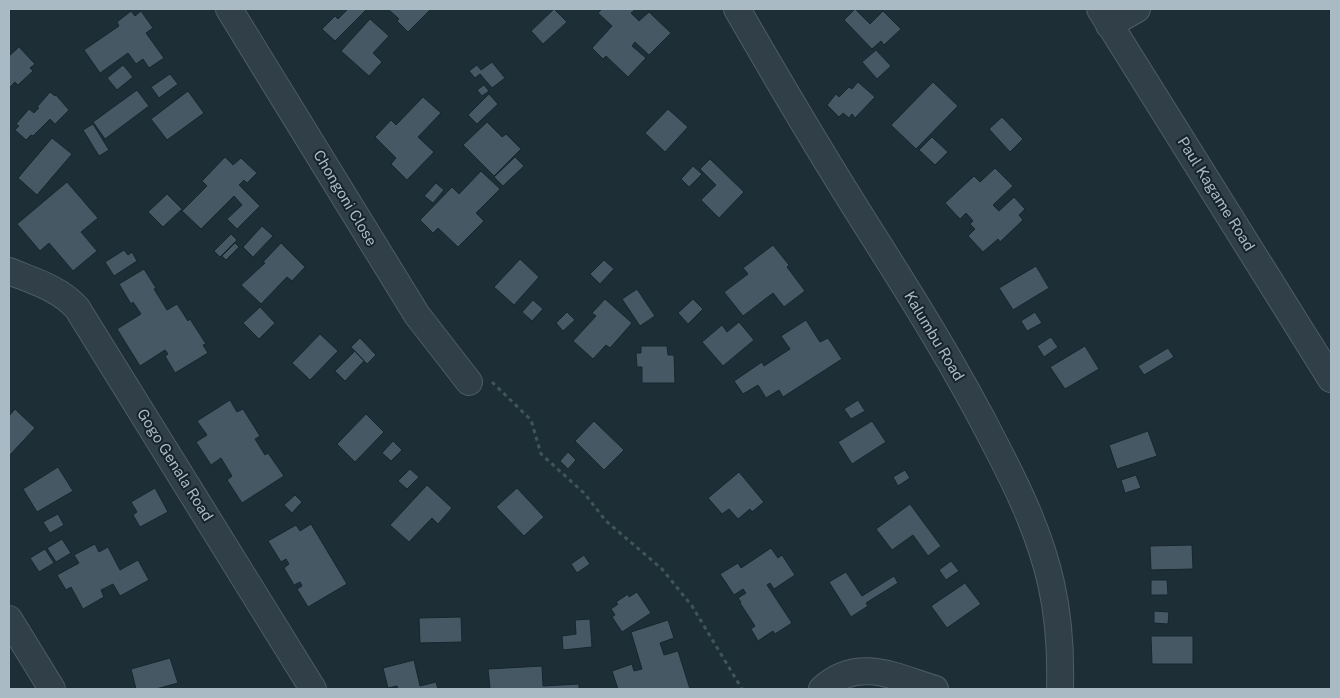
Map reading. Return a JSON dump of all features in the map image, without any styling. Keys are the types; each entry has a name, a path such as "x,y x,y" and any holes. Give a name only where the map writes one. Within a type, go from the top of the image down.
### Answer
{"street":[{"name":"Chongoni Close","path":"229,9 417,315 469,382"},
{"name":"Kalumbu Road","path":"737,9 789,100 940,344 981,416 1015,483 1041,550 1057,614 1060,689"},
{"path":"1104,17 1137,9"},
{"name":"Paul Kagame Road","path":"1104,17 1331,379"},
{"name":"Gogo Genala Road","path":"9,271 56,290 68,297 77,308 313,689"},
{"path":"9,619 52,689"},
{"path":"822,689 845,674 862,670 881,672 935,689"}],"path":[{"path":"469,382 493,382 531,420 541,454 584,493 606,522 662,569 692,606 742,689"}],"building":[{"path":"348,9 367,9 335,41 322,29 335,16 338,19"},
{"path":"388,9 431,9 408,32 397,21 399,19"},
{"path":"554,9 567,22 543,44 531,31"},
{"path":"602,9 636,9 631,13 639,21 649,12 671,33 649,55 635,42 632,46 646,58 628,77 606,56 603,59 592,48 612,26 598,13"},
{"path":"855,9 870,24 883,11 901,29 884,45 881,41 872,49 844,20"},
{"path":"131,11 135,16 141,11 153,28 146,33 164,58 149,68 143,59 136,64 128,53 100,73 84,50 119,26 117,22"},
{"path":"370,19 389,36 373,53 382,62 369,76 341,51"},
{"path":"19,47 35,64 30,68 33,71 18,85 15,82 9,88 9,56"},
{"path":"876,50 891,66 877,79 862,62"},
{"path":"492,62 505,78 492,88 480,74 475,78 469,71 477,65 481,70"},
{"path":"123,65 133,77 117,90 107,78"},
{"path":"170,74 178,84 159,98 151,87"},
{"path":"858,82 875,97 855,118 852,114 849,118 843,113 839,117 827,105 836,94 839,97 849,87 852,89"},
{"path":"933,82 958,106 916,149 891,125"},
{"path":"484,85 489,91 482,96 477,90"},
{"path":"137,90 149,106 105,139 93,122"},
{"path":"188,91 204,113 167,140 151,119"},
{"path":"50,92 56,95 69,110 55,124 50,119 33,136 31,135 26,140 15,130 19,126 16,124 29,109 34,113"},
{"path":"489,94 498,104 477,124 468,115"},
{"path":"423,97 441,113 418,137 434,152 407,180 391,164 396,158 375,137 391,120 396,125"},
{"path":"668,109 688,127 665,152 645,133"},
{"path":"1002,117 1023,139 1010,152 989,129"},
{"path":"487,122 502,137 506,134 521,149 494,176 463,145"},
{"path":"93,124 109,150 99,156 83,130"},
{"path":"932,137 948,152 935,165 919,150"},
{"path":"52,138 72,154 37,195 18,178"},
{"path":"225,157 233,165 241,158 257,173 247,183 244,180 239,185 260,206 237,229 227,219 242,205 234,196 201,229 182,211 207,186 202,181"},
{"path":"515,157 524,166 503,186 494,177"},
{"path":"710,159 744,192 719,218 701,200 716,185 700,169"},
{"path":"693,166 702,174 689,187 681,179"},
{"path":"995,168 1013,186 993,205 999,211 1014,197 1025,209 1019,215 1023,220 1000,242 998,239 983,252 968,236 975,229 970,224 973,221 966,213 960,219 945,203 974,176 980,182"},
{"path":"481,171 500,189 476,213 484,221 458,247 438,228 433,233 420,220 452,187 459,194"},
{"path":"67,182 98,218 81,232 97,251 73,271 49,243 40,251 17,224"},
{"path":"436,183 444,190 433,203 424,196"},
{"path":"167,194 182,209 163,227 148,212"},
{"path":"262,226 273,236 253,257 243,247"},
{"path":"231,234 237,240 220,257 214,251"},
{"path":"235,243 239,247 226,260 222,256"},
{"path":"281,243 305,267 292,281 287,277 261,304 241,285 265,263 263,262"},
{"path":"773,245 789,265 787,267 805,291 784,307 773,293 743,316 724,292 748,274 743,268"},
{"path":"124,250 128,255 132,252 137,261 114,276 105,262"},
{"path":"520,259 539,277 514,305 494,287"},
{"path":"604,260 614,269 600,284 590,274"},
{"path":"1036,266 1049,288 1013,310 999,288"},
{"path":"144,269 167,310 177,304 188,321 190,319 206,344 203,345 208,353 175,373 165,356 168,354 165,350 140,366 117,329 141,314 133,302 131,304 119,284"},
{"path":"637,289 655,316 640,326 622,299"},
{"path":"605,299 632,323 610,348 606,345 593,359 573,341 596,316 592,313"},
{"path":"693,299 703,309 688,324 678,313"},
{"path":"533,300 543,309 532,321 522,312"},
{"path":"260,307 275,323 259,339 243,323"},
{"path":"567,312 575,320 563,331 556,323"},
{"path":"1035,312 1042,323 1027,331 1021,321"},
{"path":"806,320 820,342 828,338 842,359 783,397 779,390 766,398 758,385 743,394 734,381 762,362 764,366 790,349 781,336"},
{"path":"739,322 754,340 723,366 702,342 722,325 727,332"},
{"path":"320,334 338,351 310,380 292,363"},
{"path":"1051,337 1058,347 1044,357 1037,346"},
{"path":"360,338 376,355 367,364 351,347"},
{"path":"641,346 667,346 668,355 674,355 675,383 642,383 642,367 637,367 636,353 641,353"},
{"path":"1085,346 1099,369 1065,389 1050,367"},
{"path":"1168,348 1174,357 1144,375 1138,366"},
{"path":"355,351 364,361 345,381 335,371"},
{"path":"230,400 237,412 243,409 260,436 255,439 265,455 268,453 284,476 242,503 227,480 232,476 221,458 211,465 196,442 207,435 197,421"},
{"path":"858,400 865,411 851,419 844,409"},
{"path":"15,409 35,428 9,456 9,416"},
{"path":"366,414 384,432 355,462 337,444"},
{"path":"594,421 624,450 604,470 575,441"},
{"path":"872,421 886,442 852,464 838,442"},
{"path":"1148,431 1157,456 1117,469 1109,445"},
{"path":"393,441 402,450 391,461 382,453"},
{"path":"568,452 576,460 568,469 560,461"},
{"path":"58,467 73,491 37,512 23,489"},
{"path":"410,469 419,477 407,489 398,481"},
{"path":"905,470 910,478 898,486 893,477"},
{"path":"739,472 764,502 752,512 750,509 738,519 729,509 722,514 708,498"},
{"path":"1136,475 1141,488 1125,493 1121,480"},
{"path":"427,485 452,508 438,524 432,518 409,542 390,525"},
{"path":"155,488 168,512 140,527 133,515 137,512 131,502"},
{"path":"517,488 544,517 524,536 496,507"},
{"path":"295,495 302,502 292,513 284,505"},
{"path":"910,504 941,546 928,556 913,535 892,550 876,529"},
{"path":"58,514 64,525 50,533 43,522"},
{"path":"311,524 347,584 308,607 297,589 302,586 300,582 294,585 284,568 289,564 286,559 281,562 268,541 296,525 300,531"},
{"path":"62,539 71,553 56,562 47,548"},
{"path":"95,544 99,552 108,547 120,570 138,560 149,580 120,596 113,584 101,590 104,597 83,609 71,587 66,590 57,575 79,563 74,555"},
{"path":"1192,545 1193,569 1151,570 1150,546"},
{"path":"771,548 778,558 782,555 795,575 774,589 770,583 767,585 792,623 775,634 773,631 758,641 751,629 755,626 738,598 746,593 743,589 734,595 720,574 738,563 741,568"},
{"path":"45,549 54,563 39,572 30,558"},
{"path":"584,555 590,564 577,573 571,564"},
{"path":"951,561 959,571 946,580 939,570"},
{"path":"846,572 862,596 894,576 898,583 866,603 868,606 851,617 829,582"},
{"path":"1151,580 1167,580 1168,595 1151,595"},
{"path":"965,583 981,604 947,628 931,606"},
{"path":"637,592 651,613 622,632 612,617 615,615 611,609 618,604 616,602 628,594 629,597"},
{"path":"1154,611 1169,612 1168,624 1154,623"},
{"path":"461,617 462,642 420,643 419,618"},
{"path":"590,619 592,647 563,650 562,636 576,634 575,620"},
{"path":"668,620 674,638 660,643 664,655 678,651 690,689 618,689 612,671 632,664 634,671 642,669 631,632"},
{"path":"1151,636 1193,636 1193,664 1152,664"},
{"path":"170,658 178,683 156,689 136,689 131,669"},
{"path":"414,660 420,686 436,682 438,689 398,689 397,686 388,688 383,668"},
{"path":"542,666 543,686 579,684 579,689 490,689 488,669"}]}
